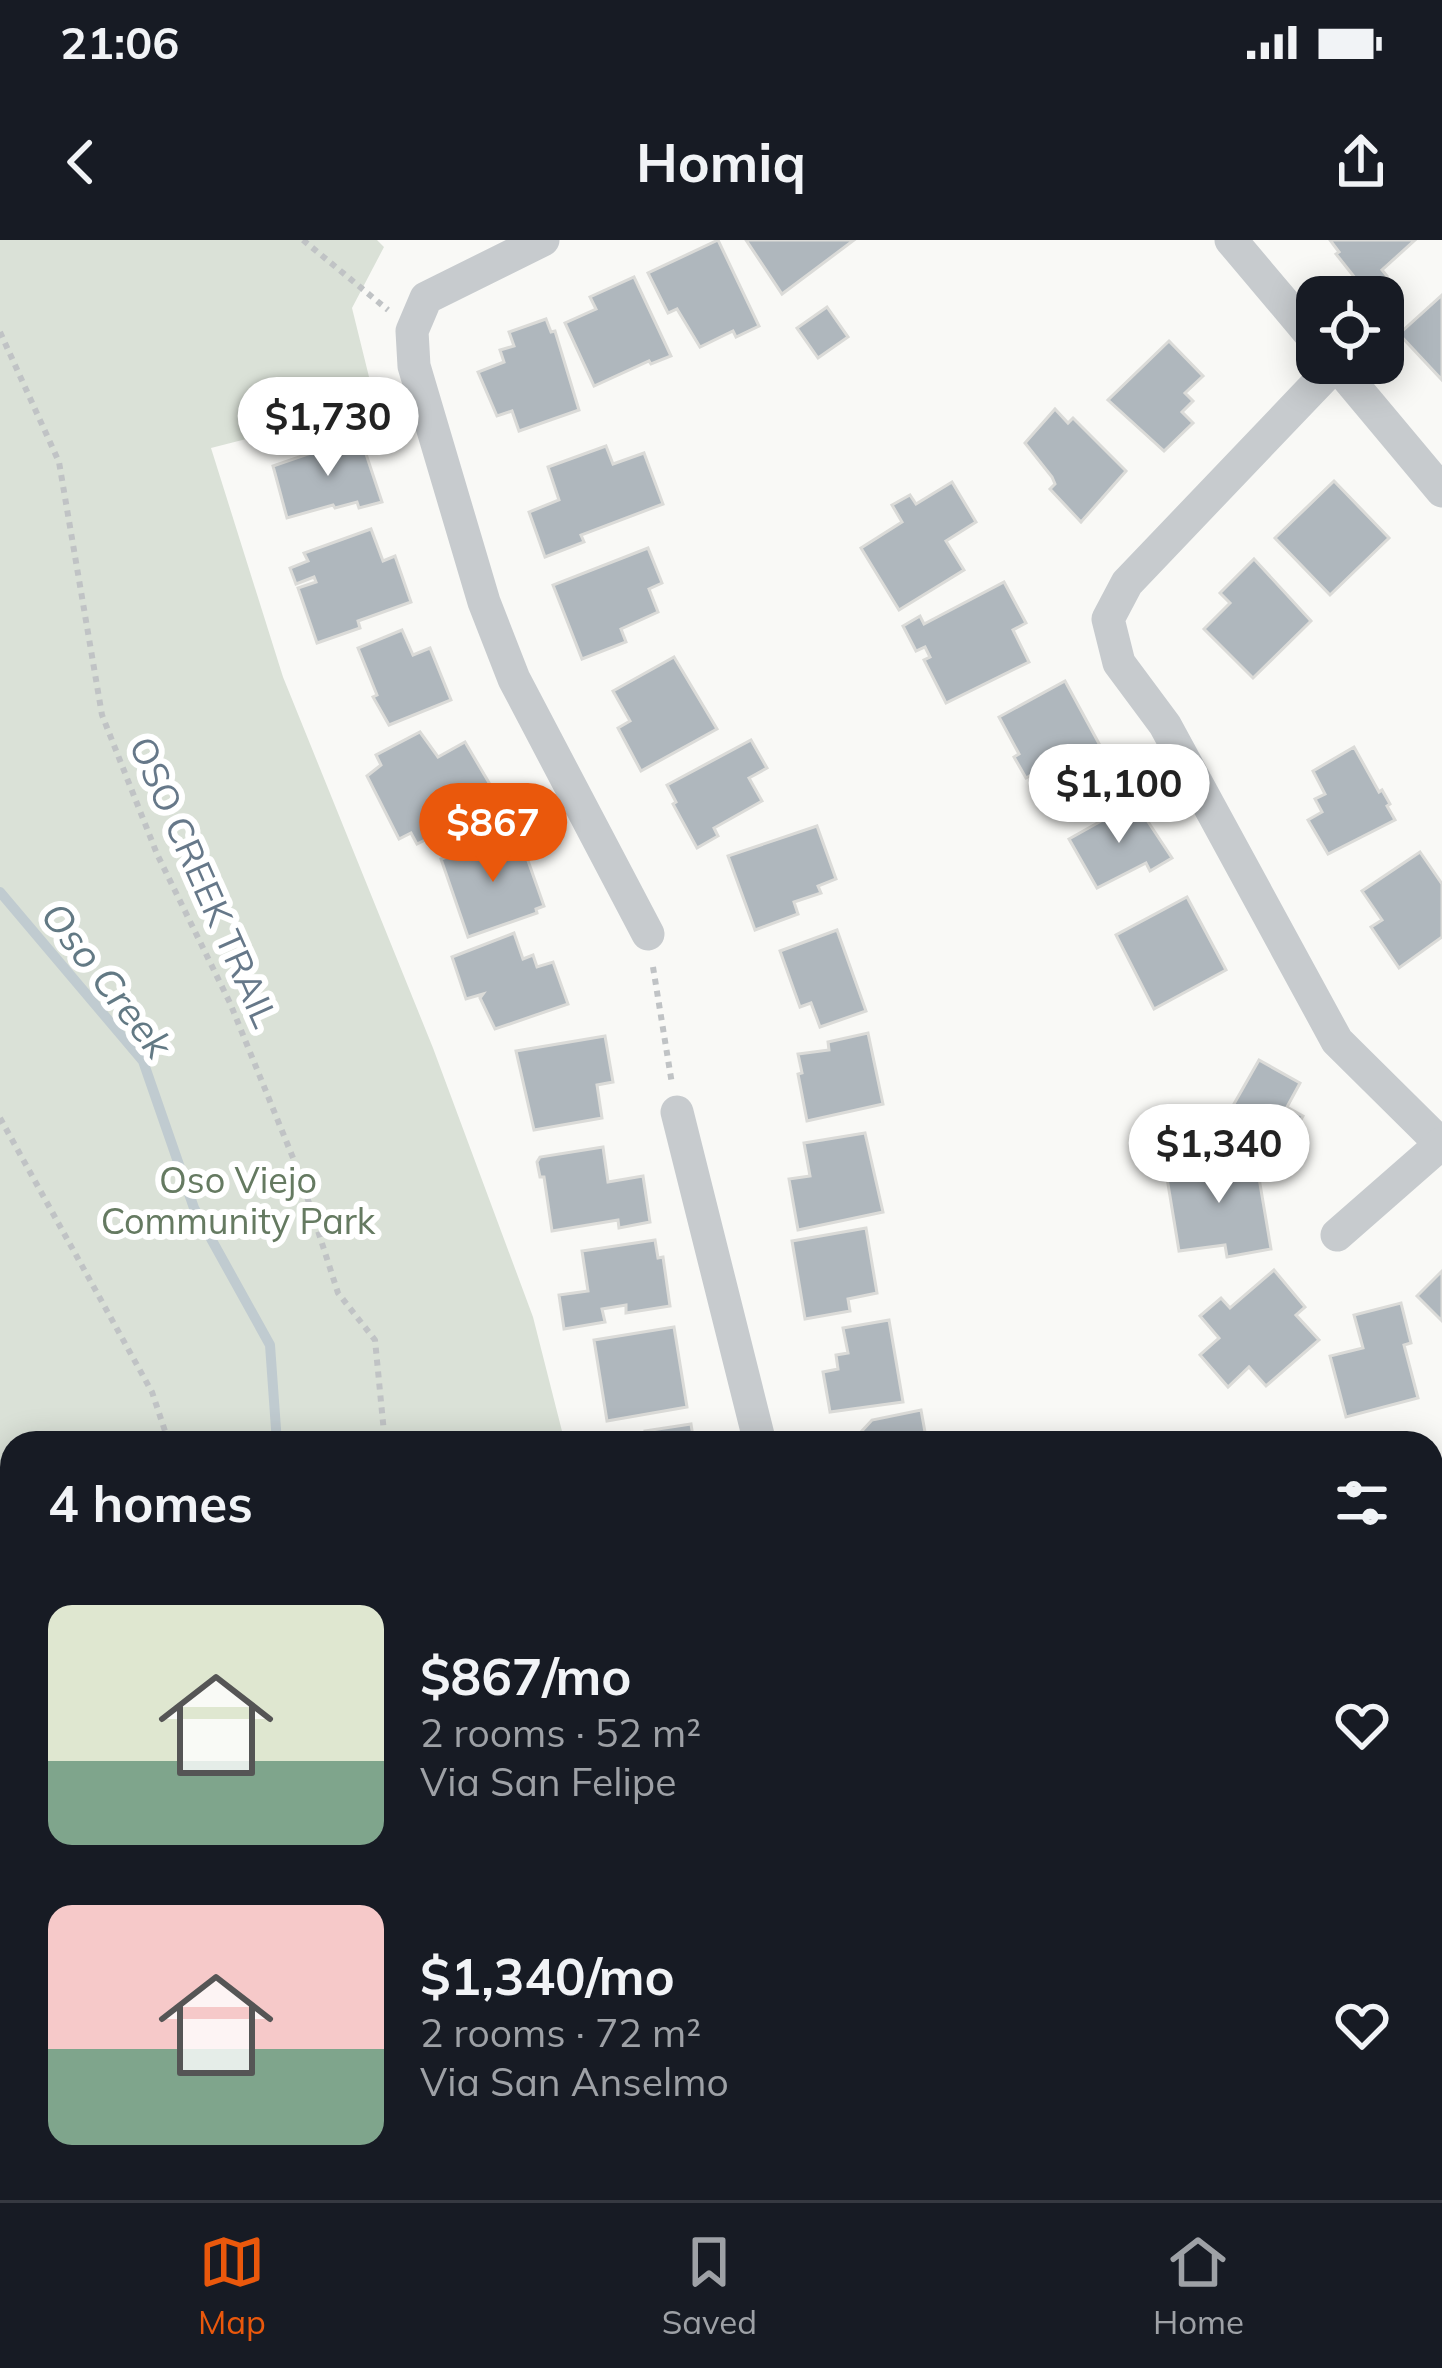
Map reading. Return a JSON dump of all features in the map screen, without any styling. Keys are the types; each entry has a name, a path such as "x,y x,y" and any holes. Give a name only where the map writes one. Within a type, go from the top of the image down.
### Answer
{"street":[{"path":"543,240 426,298 412,331 414,366 491,621 545,743 648,934"},
{"path":"1231,240 1296,317"},
{"path":"1316,384 1127,583 1108,619 1119,663 1165,725 1337,1041 1442,1145 1337,1234"},
{"path":"1353,384 1442,491"},
{"path":"677,1112 757,1431"}],"path":[{"path":"303,240 412,331"},
{"name":"OSO CREEK TRAIL","path":"0,332 59,462 102,715 157,854 239,1024 300,1174 338,1293 375,1340 384,1431"},
{"path":"648,934 677,1112"},
{"path":"0,1118 152,1392 165,1431"}],"green space":[{"name":"Oso Viejo Community Park","path":"0,240 377,240 384,247 352,308 371,385 353,412 211,448 283,677 433,1048 533,1317 562,1431 0,1431"}],"building":[{"path":"718,240 759,326 736,337 733,331 700,347 677,309 668,313 648,273"},
{"path":"746,240 854,240 782,294"},
{"path":"1330,240 1415,240 1382,270 1387,276 1353,276 1336,254"},
{"path":"634,277 671,356 594,386 565,323 596,309 590,297"},
{"path":"1442,295 1442,380 1404,339 1404,329"},
{"path":"827,307 848,337 818,358 797,328"},
{"path":"546,319 551,332 555,331 579,410 519,431 512,411 497,416 478,372 504,362 500,350 514,346 509,332"},
{"path":"1169,341 1203,376 1185,393 1193,401 1182,412 1193,423 1164,451 1108,400"},
{"path":"1055,409 1068,423 1073,418 1126,471 1081,522 1050,489 1055,484 1052,477 1025,443"},
{"path":"360,436 382,502 359,508 357,502 333,505 287,518 273,466"},
{"path":"606,446 613,464 644,453 663,504 581,535 584,542 545,557 529,512 559,500 548,467"},
{"path":"1334,481 1389,538 1330,595 1275,538"},
{"path":"952,482 976,522 946,541 964,570 899,610 861,548 902,522 892,505 910,495 916,504"},
{"path":"371,529 383,561 395,556 411,602 358,621 360,628 317,643 298,588 316,582 314,577 296,584 290,568 308,561 304,553"},
{"path":"648,548 662,583 649,589 658,612 621,629 626,642 582,659 553,585"},
{"path":"1254,559 1311,621 1253,678 1204,629 1230,603 1220,593"},
{"path":"1004,582 1026,623 1013,630 1029,662 946,703 924,660 930,657 925,647 916,651 903,626 920,616 924,624"},
{"path":"402,630 413,655 430,648 451,700 389,725 373,697 377,695 358,648"},
{"path":"674,657 717,729 641,771 618,728 630,721 613,691"},
{"path":"1065,681 1103,751 1062,773 1056,761 1026,778 999,717"},
{"path":"420,732 438,757 465,742 498,798 461,817 456,810 435,821 441,832 417,844 411,833 399,839 367,776 381,765 376,755"},
{"path":"751,740 767,768 749,778 762,801 714,828 718,836 697,848 667,785"},
{"path":"1354,747 1395,820 1328,854 1308,820 1322,812 1315,799 1325,794 1313,771"},
{"path":"1135,802 1172,858 1150,871 1146,863 1097,888 1069,839"},
{"path":"817,826 836,879 818,886 821,893 794,902 798,914 755,930 728,856"},
{"path":"512,835 514,840 520,838 544,906 537,913 468,937 441,859"},
{"path":"1420,852 1442,884 1442,937 1399,968 1371,927 1382,920 1362,891"},
{"path":"1187,897 1226,970 1154,1009 1116,935"},
{"path":"837,930 866,1011 820,1027 811,1003 800,1007 780,951"},
{"path":"514,933 523,959 533,955 537,967 553,962 568,1004 495,1029 480,998 483,994 466,999 452,957"},
{"path":"868,1033 883,1104 807,1121 798,1054 829,1050 828,1042"},
{"path":"605,1036 613,1082 597,1085 602,1118 534,1130 516,1051"},
{"path":"1259,1060 1300,1083 1287,1107 1303,1116 1276,1165 1218,1132"},
{"path":"865,1133 883,1212 798,1230 789,1179 810,1176 804,1143"},
{"path":"1207,1144 1249,1164 1250,1174 1258,1172 1271,1249 1227,1257 1225,1245 1179,1251 1167,1178 1188,1174"},
{"path":"603,1147 608,1182 643,1176 650,1222 619,1228 618,1220 552,1231 544,1177 540,1177 537,1162 540,1157"},
{"path":"866,1228 877,1293 848,1299 850,1311 805,1319 792,1241"},
{"path":"655,1240 658,1258 663,1257 670,1306 626,1313 626,1305 602,1309 605,1322 564,1329 559,1295 588,1291 582,1251"},
{"path":"1274,1270 1305,1307 1296,1315 1319,1340 1266,1386 1249,1367 1228,1387 1200,1355 1219,1338 1200,1316 1221,1298 1230,1308"},
{"path":"1442,1271 1442,1321 1417,1296"},
{"path":"1401,1303 1411,1343 1404,1345 1418,1398 1346,1417 1330,1356 1363,1348 1354,1315"},
{"path":"889,1320 903,1402 830,1412 823,1372 838,1369 836,1355 848,1353 843,1328"},
{"path":"674,1327 687,1407 607,1421 594,1340"},
{"path":"921,1410 925,1431 862,1431 872,1420"},
{"path":"691,1424 692,1431 645,1431"}],"waterway":[{"name":"Oso Creek","path":"0,892 143,1061 194,1208 270,1345 276,1431"}]}
